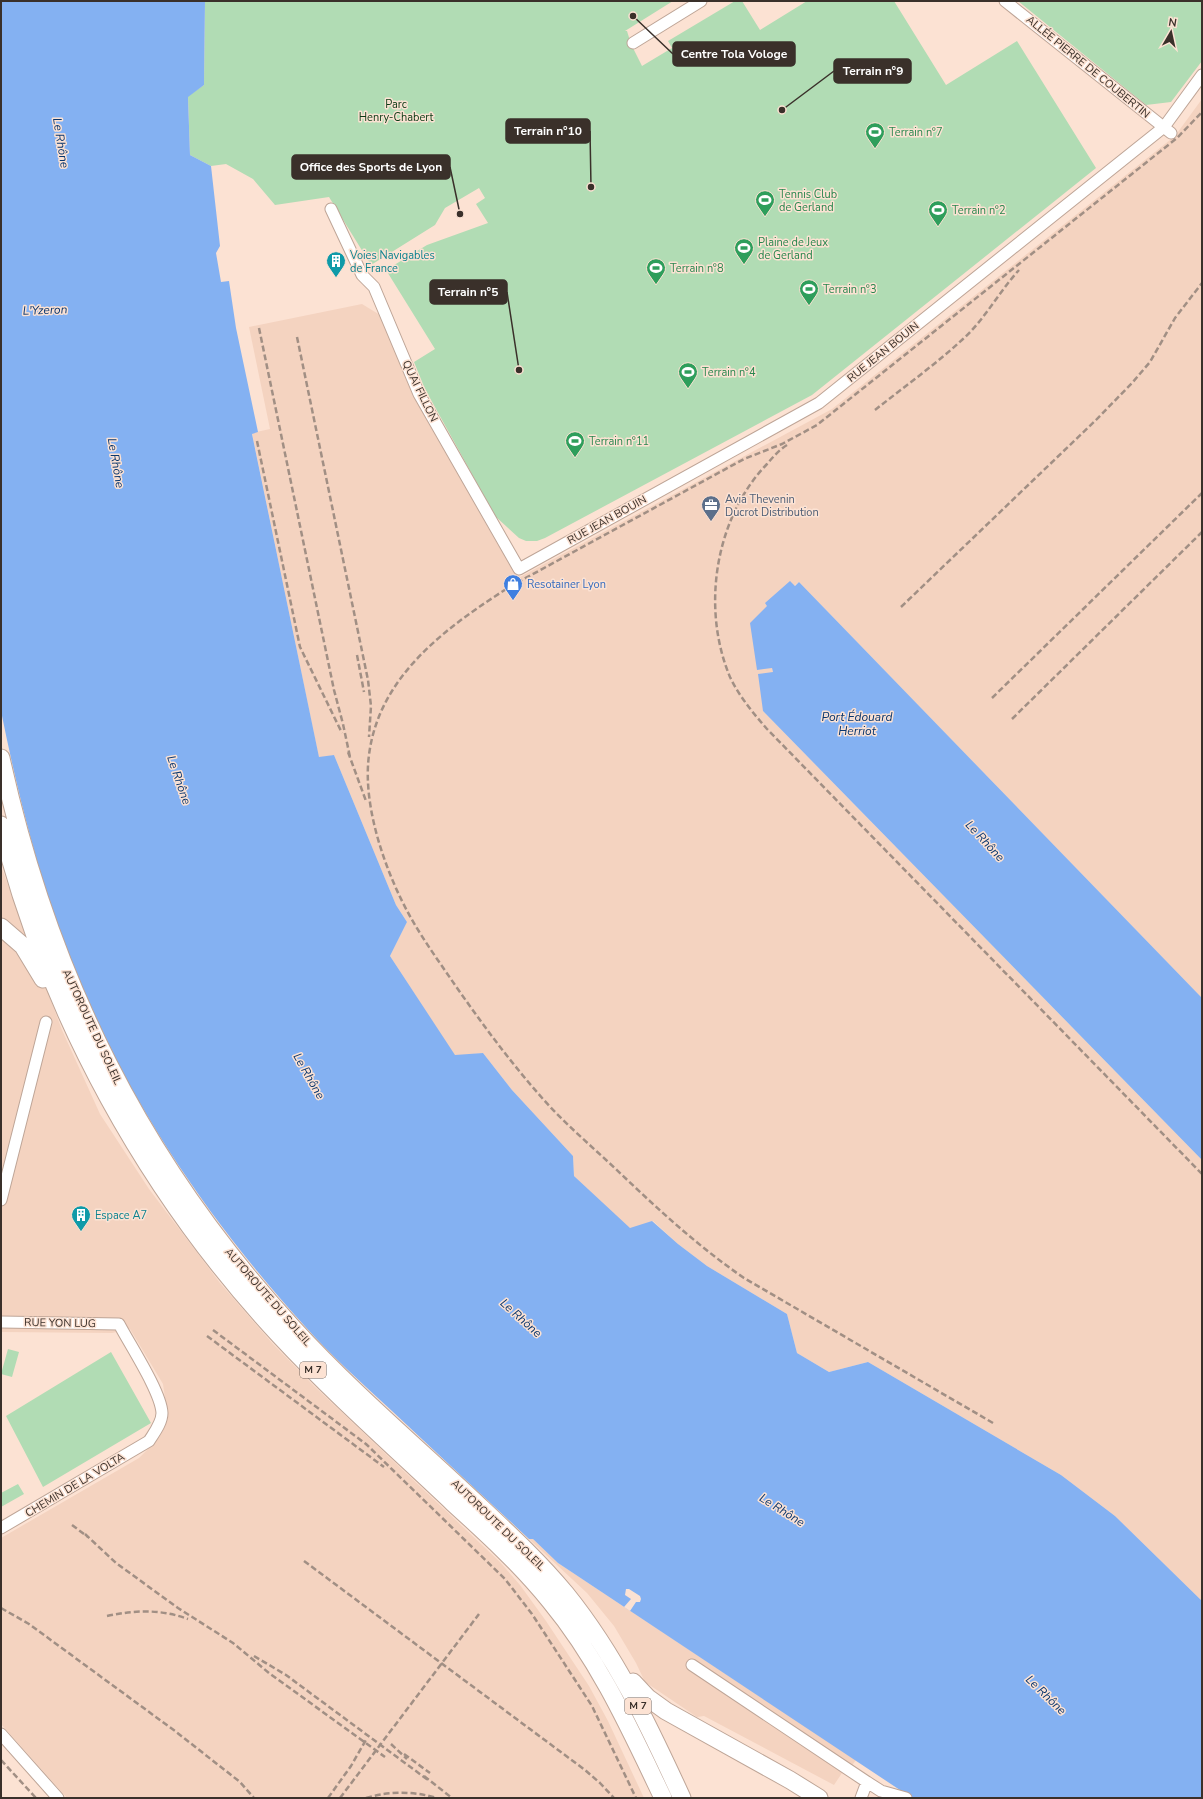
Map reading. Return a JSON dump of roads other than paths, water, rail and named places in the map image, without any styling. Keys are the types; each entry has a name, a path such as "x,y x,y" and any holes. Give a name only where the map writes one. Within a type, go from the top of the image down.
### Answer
{"highway":[{"name":"AUTOROUTE DU SOLEIL","path":"1,758 29,870 66,972 88,1022 125,1096 190,1200 225,1248 296,1331 353,1388 513,1537 554,1580 585,1620 630,1690 682,1798"},
{"name":"AUTOROUTE DU SOLEIL","path":"1,825 39,946 58,994 120,1119 167,1194 205,1246 260,1314 318,1376 513,1560 550,1601 585,1647 601,1672 621,1709 663,1798"},
{"path":"1,927 18,941 27,951 89,1059"},
{"path":"585,1620 648,1698 666,1711 808,1790 818,1798"},
{"path":"646,1763 658,1798"}],"street":[{"path":"633,43 701,1"},
{"name":"ALLÉE PIERRE DE COUBERTIN","path":"1005,1 1167,130"},
{"name":"RUE JEAN BOUIN","path":"519,569 819,404 1167,130 1202,75"},
{"name":"QUAI FILLON","path":"331,209 362,275 374,287 419,394 519,569"},
{"path":"1,1200 46,1022"},
{"name":"RUE YON LUG","path":"1,1322 119,1324 159,1398 162,1415 157,1430 149,1441"},
{"name":"CHEMIN DE LA VOLTA","path":"1,1528 149,1441"},
{"path":"692,1665 867,1782 881,1790 906,1798"},
{"path":"1,1734 58,1798"},
{"path":"861,1798 867,1782"}],"water":[{"path":"1,1 205,1 204,85 188,97 190,155 211,166 220,246 216,253 221,282 229,281 236,328 258,432 252,434 319,757 334,755 396,905 407,922 390,956 455,1055 483,1053 512,1090 573,1156 574,1176 630,1228 652,1221 678,1244 707,1266 787,1314 797,1353 829,1372 868,1362 1061,1475 1115,1516 1202,1601 1202,1798 912,1798 558,1563 533,1539 529,1539 346,1368 313,1335 263,1278 225,1231 190,1182 157,1132 127,1080 100,1027 75,972 54,916 38,866 18,789 1,711"},
{"name":"Port Édouard Herriot","path":"790,581 795,586 799,582 1202,998 1202,1160 763,711 758,674 773,672 772,668 757,670 750,623 767,606 765,603"}],"railway":[{"path":"993,1423 744,1278 727,1266 665,1215 552,1109 520,1072 476,1015 411,918 393,881 378,839 369,796 369,755 375,726 387,700 402,677 420,656 441,636 464,618 511,586 744,459 782,444 817,425 1177,138 1202,112"},
{"path":"875,410 963,339 978,323 1019,270"},
{"path":"901,607 1096,420 1132,383 1150,362 1175,318 1202,283"},
{"path":"259,328 334,690 350,757"},
{"path":"297,337 368,680 371,706 369,737"},
{"path":"257,441 300,647 342,733"},
{"path":"787,445 774,456 749,486 735,510 725,537 718,565 715,594 716,622 721,650 730,677 747,704 767,729 1202,1174"},
{"path":"992,698 1202,493"},
{"path":"1012,719 1202,532"},
{"path":"357,655 364,692"},
{"path":"348,752 366,801"},
{"path":"213,1330 366,1444 505,1579 532,1614 592,1706 636,1798"},
{"path":"207,1336 384,1467"},
{"path":"72,1525 88,1537"},
{"path":"85,1534 116,1563 178,1608 233,1643 269,1673 385,1757"},
{"path":"304,1561 585,1770 614,1798"},
{"path":"1,1608 29,1624 175,1731 240,1782 254,1798"},
{"path":"107,1616 138,1612 158,1612 168,1613 188,1619"},
{"path":"340,1798 479,1614"},
{"path":"254,1656 286,1675 428,1780"},
{"path":"328,1798 351,1766 367,1738"},
{"path":"391,1744 407,1759"},
{"path":"404,1754 430,1773"},
{"path":"1,1760 36,1798"},
{"path":"424,1776 452,1798"},
{"path":"366,1798 393,1793 419,1794 437,1798"}],"place":[{"name":"Centre Tola Vologe","path":"633,16"},
{"name":"Terrain n°9","path":"782,110"},
{"name":"Terrain n°7","path":"875,149"},
{"name":"Terrain n°10","path":"591,187"},
{"name":"Office des Sports de Lyon","path":"460,214"},
{"name":"Tennis Club de Gerland","path":"765,217"},
{"name":"Terrain n°2","path":"938,227"},
{"name":"Plaine de Jeux de Gerland","path":"744,265"},
{"name":"Voies Navigables de France","path":"336,278"},
{"name":"Terrain n°8","path":"656,285"},
{"name":"Terrain n°3","path":"809,306"},
{"name":"Terrain n°5","path":"519,370"},
{"name":"Terrain n°4","path":"688,389"},
{"name":"Terrain n°11","path":"575,458"},
{"name":"Avia Thevenin Ducrot Distribution","path":"711,522"},
{"name":"Resotainer Lyon","path":"513,601"},
{"name":"Espace A7","path":"81,1232"}],"park label":[{"name":"Parc Henry-Chabert","path":"396,110"}],"water label":[{"name":"Le Rhône","path":"61,143"},
{"name":"L'Yzeron","path":"45,310"},
{"name":"Le Rhône","path":"116,463"},
{"name":"Le Rhône","path":"179,780"},
{"name":"Le Rhône","path":"985,841"},
{"name":"Le Rhône","path":"309,1076"},
{"name":"Le Rhône","path":"521,1318"},
{"name":"Le Rhône","path":"782,1510"},
{"name":"Le Rhône","path":"1046,1695"}]}
